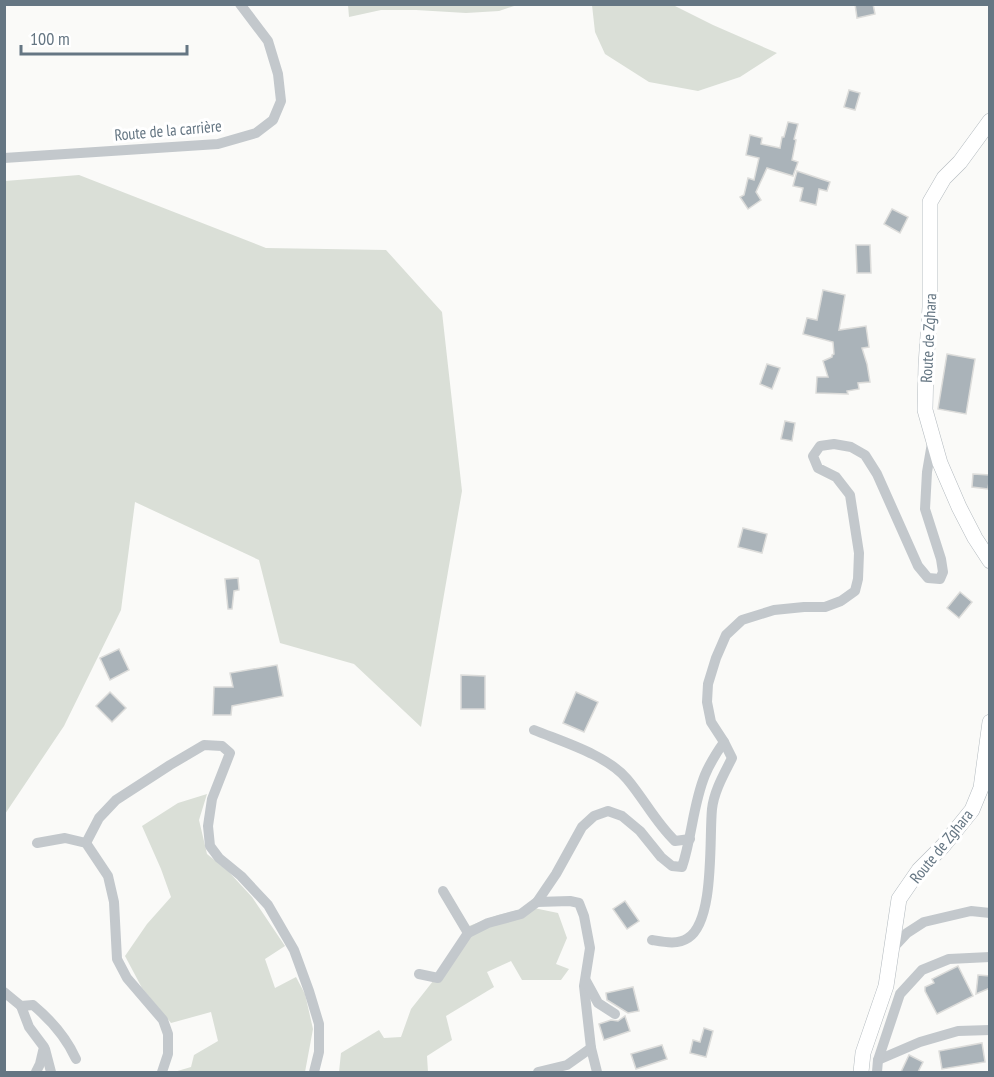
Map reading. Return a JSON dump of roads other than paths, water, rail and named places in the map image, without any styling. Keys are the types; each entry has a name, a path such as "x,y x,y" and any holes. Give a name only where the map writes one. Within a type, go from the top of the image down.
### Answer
{"street":[{"name":"Route de la carrière","path":"4,158 218,144 256,133 273,120 281,101 279,74 268,40 240,4"},
{"name":"Route de Zghara","path":"990,121 960,162 944,178 930,202 930,307 925,410 940,463 959,507 990,561"},
{"path":"652,940 673,943 688,938 700,925 706,907 712,809 716,792 732,758 711,722 707,702 708,684 726,635 749,618 774,610 825,607 841,601 855,591 859,553 850,495 836,477 818,468 813,456 820,446 834,444 851,447 865,455 878,474 918,566 928,578 940,579 943,572 941,558 925,509 927,472 933,438"},
{"name":"Route de Zghara","path":"861,1072 862,1053 886,986 899,899 919,870 943,846 972,810 981,788 990,722"},
{"path":"534,730 608,762 626,777 675,841 690,839"},
{"path":"419,974 438,978 468,933 488,923 521,914 537,902 582,828 594,816 608,811 622,816 640,831 661,857 672,866 682,867 705,776 724,742"},
{"path":"86,843 99,818 116,800 170,765 204,745 222,746 230,753 213,799 208,826 210,846 219,858 241,876 268,905 294,950 319,1024 319,1052 314,1072"},
{"path":"37,843 65,838 86,843 108,876 114,902 117,959 127,978 163,1020 168,1035 168,1054 162,1072"},
{"path":"443,891 468,933"},
{"path":"537,902 579,903 584,916 590,948 584,986 591,1048 597,1072"},
{"path":"891,949 907,933 924,922 971,912 990,913"},
{"path":"877,1072 878,1060 900,994 922,970 949,959 990,957"},
{"path":"585,980 598,1003 615,1014"},
{"path":"4,992 21,1006 29,1027 44,1047 51,1072"},
{"path":"21,1006 33,1005 46,1016 69,1044 76,1059"},
{"path":"878,1060 920,1042 958,1031 990,1030"},
{"path":"36,1072 44,1047"},
{"path":"538,1072 567,1065 591,1048"}]}
